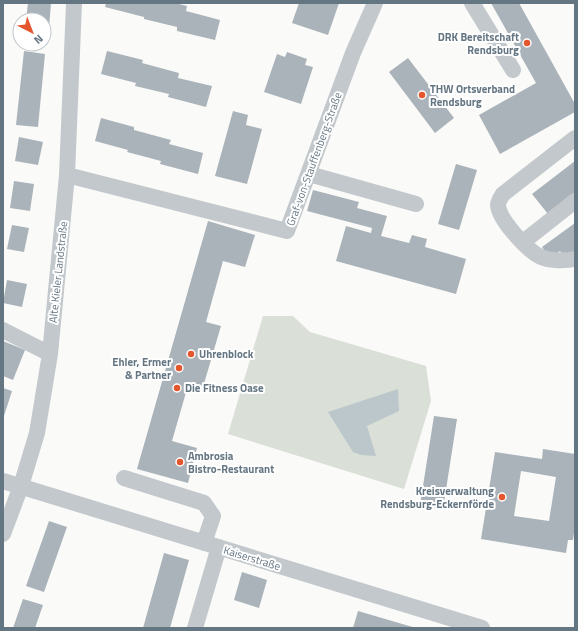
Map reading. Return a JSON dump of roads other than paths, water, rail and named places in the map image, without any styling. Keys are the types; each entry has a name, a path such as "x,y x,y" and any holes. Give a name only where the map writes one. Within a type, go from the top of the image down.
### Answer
{"street":[{"name":"Alte Kieler Landstraße","path":"3,534 21,486 37,433 50,354 67,175 74,3"},
{"path":"472,3 513,70"},
{"name":"Graf-von-Stauffenberg-Straße","path":"67,175 288,231 353,53 373,6"},
{"path":"575,138 503,194 498,204 500,214 506,223 529,249 542,257 552,260 575,259"},
{"path":"309,174 416,204"},
{"path":"523,242 575,201"},
{"path":"3,330 50,354"},
{"path":"124,478 204,503 213,516 212,545 194,628"},
{"name":"Kaiserstraße","path":"3,481 338,585 445,616 473,627"}],"place":[{"name":"DRK Bereitschaft Rendsburg","path":"527,43"},
{"name":"THW Ortsverband Rendsburg","path":"422,95"},
{"name":"Uhrenblock","path":"191,354"},
{"name":"Ehler, Ermer & Partner","path":"179,368"},
{"name":"Die Fitness Oase","path":"177,388"},
{"name":"Ambrosia Bistro-Restaurant","path":"180,462"},
{"name":"Kreisverwaltung Rendsburg-Eckernförde","path":"502,497"}]}
